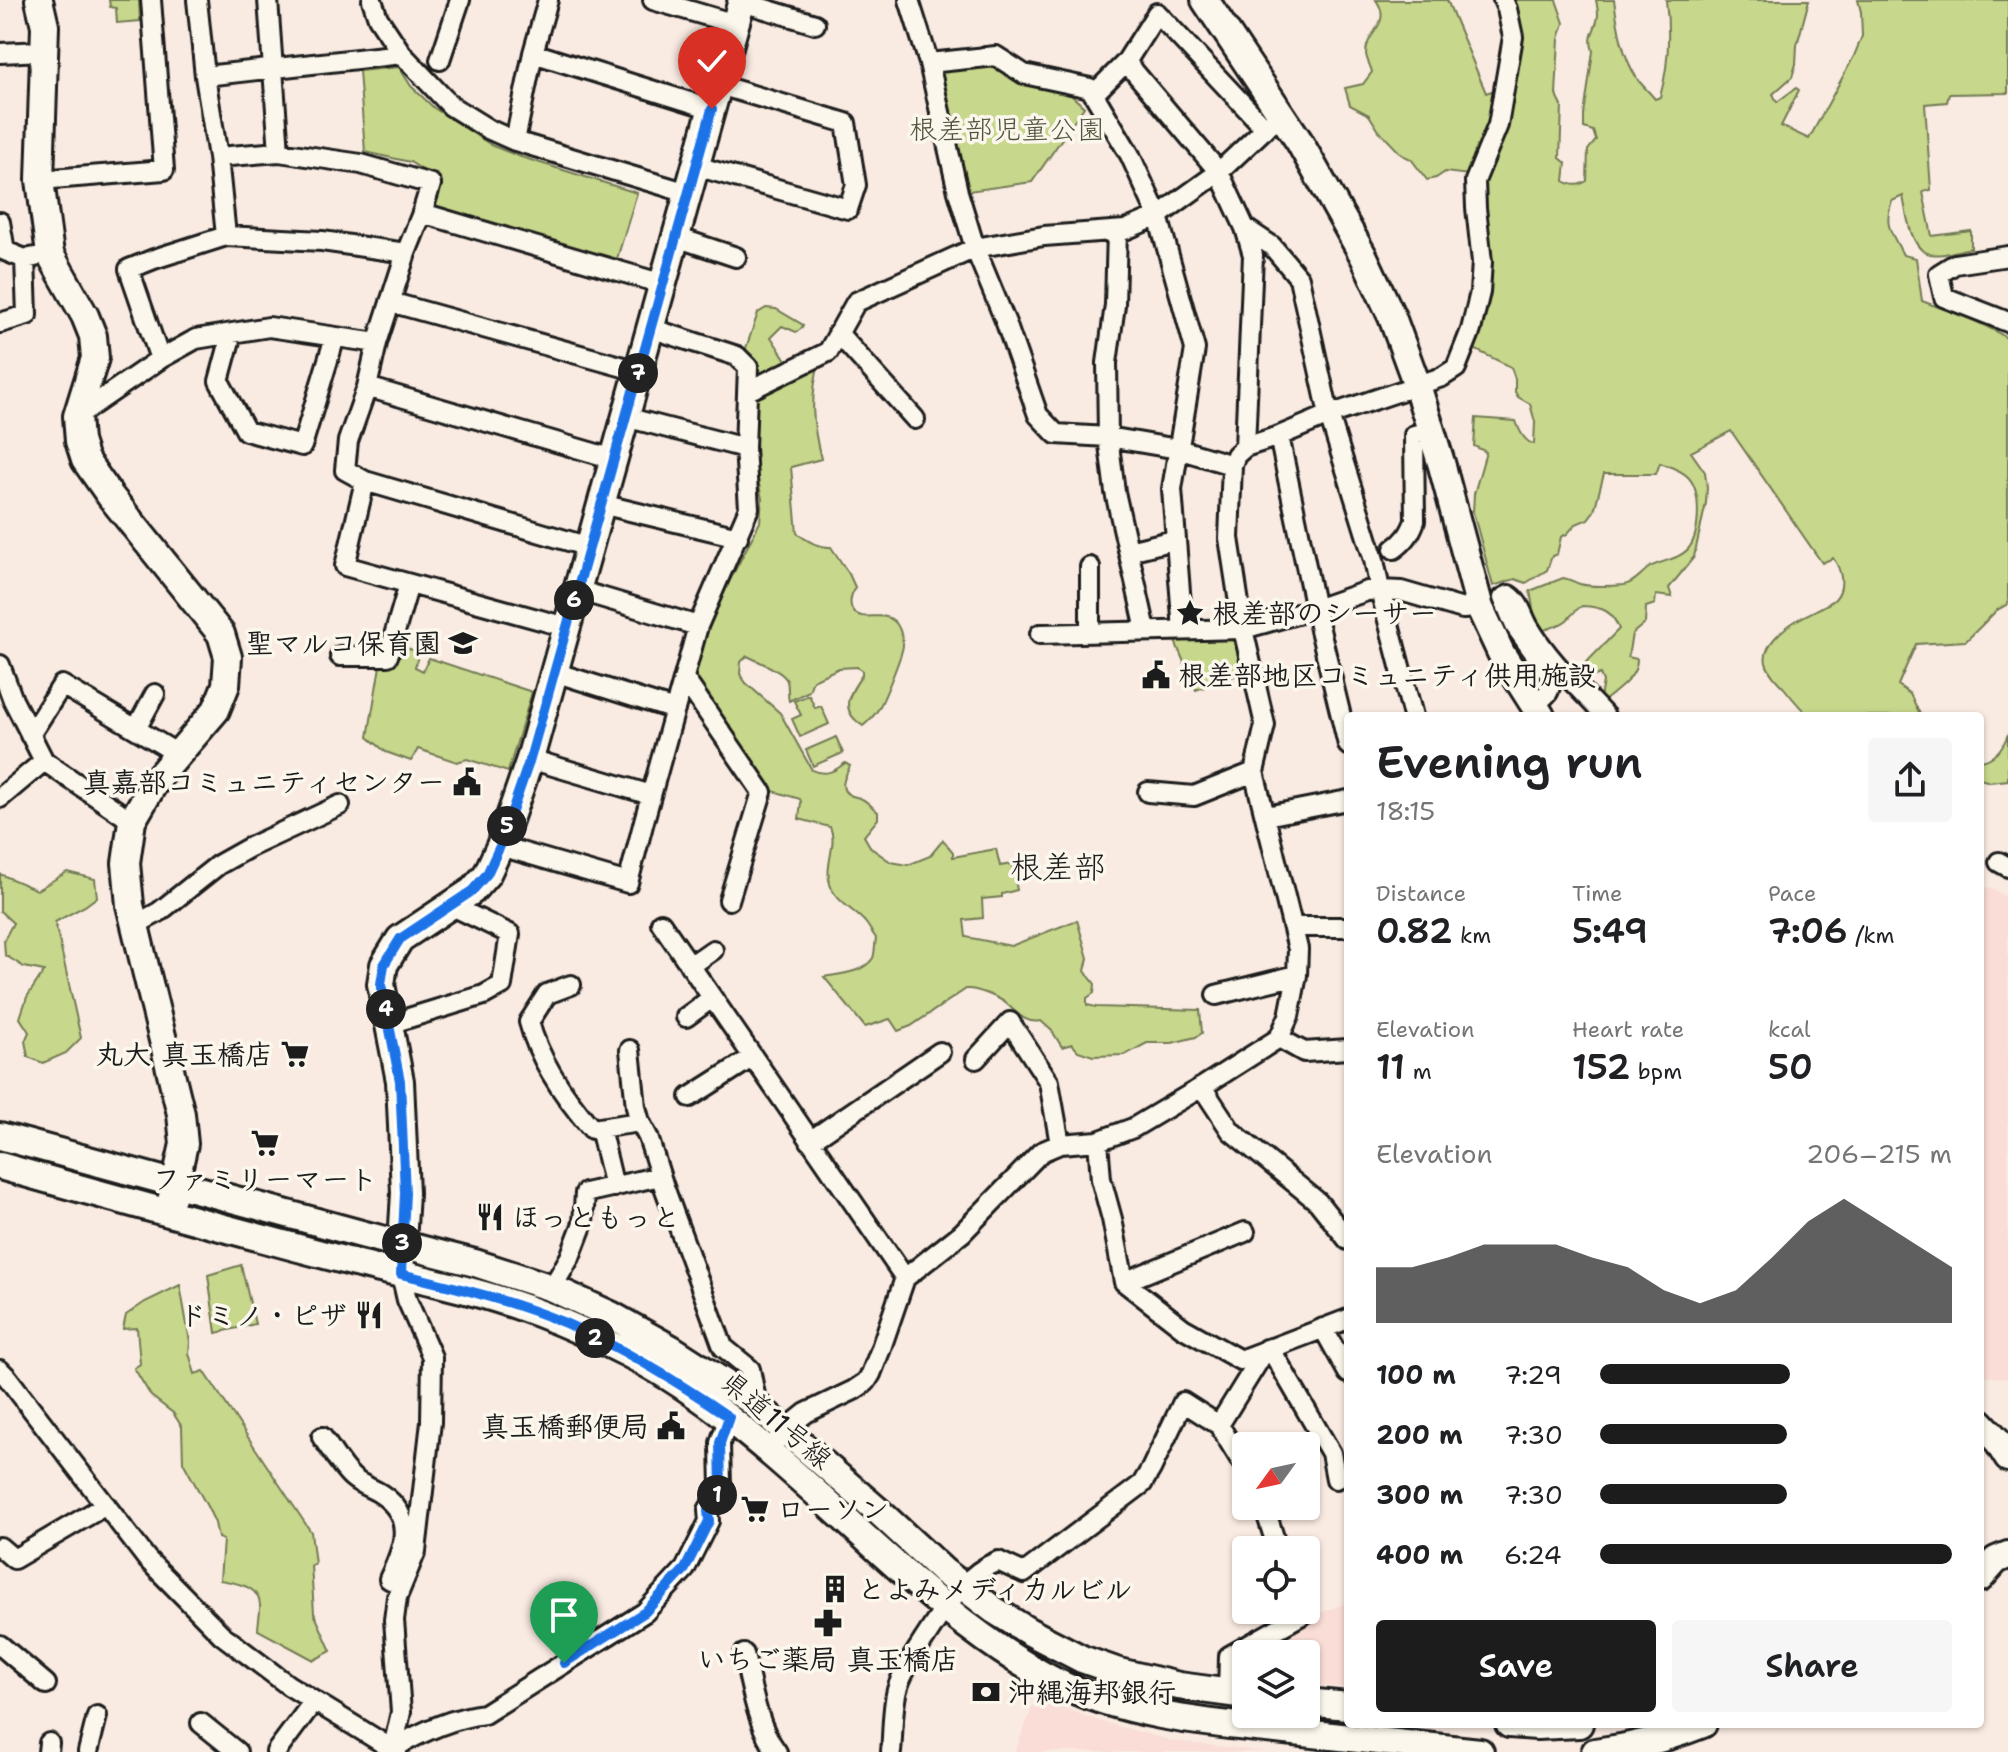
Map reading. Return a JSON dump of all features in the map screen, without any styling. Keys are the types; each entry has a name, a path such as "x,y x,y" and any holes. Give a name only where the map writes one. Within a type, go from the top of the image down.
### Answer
{"street":[{"path":"0,323 27,315 38,256 45,26 39,0"},
{"path":"40,180 164,170 151,0"},
{"path":"197,0 226,236"},
{"path":"268,0 279,152"},
{"path":"372,0 378,18 402,54 451,106 488,129 515,141 688,193"},
{"path":"440,60 460,0"},
{"path":"515,141 533,53 548,0"},
{"path":"653,0 740,9 815,24"},
{"path":"909,0 929,63 958,192 975,248 1006,323 1038,415 1056,434 1108,437 1178,449 1232,465"},
{"path":"1205,0 1273,120"},
{"path":"770,1451 785,1430 806,1413 866,1382 905,1278 962,1233 1041,1152 1060,1144 1098,1141 1133,1128 1279,1038 1289,1016 1297,975 1298,949 1254,772 1265,725 1243,629 1229,538 1232,465 1236,455 1245,447 1442,377 1456,368 1471,330 1480,292 1482,262 1475,181 1498,125 1513,37 1503,0"},
{"path":"394,1751 401,1712 394,1620 397,1597 416,1551 431,1422 432,1357 403,1290 401,1274 405,1193 400,1081 381,984 384,965 400,939 472,891 487,874 500,846 530,759 740,9"},
{"path":"1094,94 1126,62 1157,13 1299,141 1364,257 1392,317 1431,431 1480,608 1501,653 1537,710 1552,685 1550,675 1515,626 1503,598 1509,595 1515,598 1546,652 1601,712"},
{"path":"0,64 0,52 44,51"},
{"path":"533,53 715,97 846,123 856,185 848,209 696,166"},
{"path":"205,76 402,54"},
{"path":"929,63 996,56 1024,74 1090,88 1130,155 1158,216 1195,349 1172,489 1183,630"},
{"path":"1126,62 1219,172 1245,228 1253,255 1245,447"},
{"path":"748,391 828,352 856,302 975,248 1044,236 1125,230 1158,216 1219,172 1273,120"},
{"path":"218,157 279,152 361,164 431,184 377,343 367,387 348,441 345,470 365,481 589,547"},
{"path":"422,213 663,284"},
{"path":"0,222 5,251 38,256 85,316 93,336 95,358 77,416 79,441 85,460 221,634 228,657 226,685 216,710 156,780 132,821 126,863 130,905 181,1114 184,1144 168,1213"},
{"path":"1245,228 1272,246 1299,278 1329,415 1374,560 1412,712"},
{"path":"1117,231 1115,305 1107,363 1108,437 1115,492 1146,630"},
{"path":"160,359 129,269 226,236 322,241 406,253"},
{"path":"676,237 736,257"},
{"path":"2008,256 1955,264 1939,274 1944,297 2008,322"},
{"path":"390,302 638,371"},
{"path":"77,416 160,359 196,339 269,327 377,343"},
{"path":"500,846 628,883 698,626 749,508 745,448 748,367 737,356 650,328"},
{"path":"232,333 219,381 246,431 302,446 335,337"},
{"path":"838,333 915,419"},
{"path":"367,387 614,459"},
{"path":"625,417 745,448"},
{"path":"1394,549 1411,533 1415,521 1414,435 1431,431"},
{"path":"1279,436 1344,729"},
{"path":"365,481 345,566 566,627"},
{"path":"601,504 738,537"},
{"path":"1129,551 1174,540"},
{"path":"1090,567 1090,632"},
{"path":"340,656 388,656 409,584"},
{"path":"577,590 698,626"},
{"path":"1040,634 1243,629 1367,591 1380,590 1401,591 1463,609 1480,608"},
{"path":"0,665 13,700 44,761 132,821"},
{"path":"554,672 675,710"},
{"path":"684,678 762,792 729,900"},
{"path":"30,735 62,685 178,754"},
{"path":"136,729 155,694"},
{"path":"530,759 651,795"},
{"path":"0,798 44,761"},
{"path":"1148,792 1194,796 1254,772"},
{"path":"1266,816 1344,801"},
{"path":"135,925 159,912 229,859 340,805"},
{"path":"389,1024 484,995 502,985 510,934 452,906"},
{"path":"661,923 905,1278"},
{"path":"1294,927 1344,927"},
{"path":"690,966 713,950"},
{"path":"1216,995 1297,975"},
{"path":"571,985 547,994 529,1022 532,1034 573,1107 592,1129 640,1122"},
{"path":"686,1017 712,998"},
{"path":"976,1059 1010,1022 1049,1082 1060,1144"},
{"path":"1279,1038 1304,1052 1344,1054"},
{"path":"630,1050 640,1122 723,1347 750,1369 757,1405"},
{"path":"810,1141 940,1052"},
{"path":"690,1097 753,1057"},
{"path":"1202,1087 1231,1131 1318,1202 1344,1235"},
{"path":"600,1128 614,1187"},
{"name":"県道11号線","path":"0,1136 475,1263 552,1288 611,1315 670,1348 757,1405 962,1587 1028,1631 1063,1651 1099,1666 1139,1678 1232,1693"},
{"path":"1098,1141 1101,1179 1124,1282 1183,1328 1240,1360 1344,1320"},
{"name":"県道11号線","path":"0,1166 497,1299 565,1323 631,1355 729,1417 945,1608 1039,1673 1081,1693 1157,1714 1233,1726 1480,1752"},
{"path":"552,1288 570,1257 583,1223 585,1193 660,1176"},
{"path":"1124,1282 1245,1232"},
{"path":"1323,1328 1344,1366"},
{"path":"1219,1425 1268,1349"},
{"path":"1268,1349 1331,1453 1336,1479"},
{"path":"0,1370 147,1559 222,1635 288,1685 394,1751"},
{"path":"891,1752 896,1695 902,1675 962,1587 988,1565 998,1561 1024,1573 1142,1484 1183,1402 1219,1425 1232,1446"},
{"path":"394,1751 419,1733 463,1716 484,1714 645,1612 685,1569 709,1521 708,1510 721,1488 720,1443 729,1417"},
{"path":"1984,1426 2008,1458"},
{"path":"322,1437 352,1478 384,1495 396,1507 405,1537 389,1579 402,1585"},
{"path":"0,1547 14,1559 106,1505"},
{"path":"1257,1640 1286,1624"},
{"path":"0,1645 46,1684"},
{"path":"744,1654 754,1703 771,1745 777,1752"},
{"path":"276,1752 314,1701"},
{"path":"1320,1703 1344,1706"},
{"path":"88,1752 97,1716"},
{"path":"201,1723 237,1752"},
{"path":"1595,1752 1646,1743 1691,1728"}],"shaded area":[{"path":"1990,888 2008,898 2008,1379 1984,1376 1984,889"},
{"path":"1344,1604 1344,1688 1320,1685 1320,1640 1267,1640 1298,1624 1320,1624 1320,1613"},
{"path":"1037,1695 1099,1721 1173,1741 1268,1752 1015,1752"}],"green space":[{"path":"109,0 139,0 140,21 117,23 116,8 110,7"},
{"path":"1376,0 1447,0 1486,93 1497,89 1487,129 1469,175 1445,172 1427,180 1411,159 1402,155 1379,131 1369,115 1350,105 1345,88 1363,84 1372,72 1366,53 1382,15"},
{"path":"1510,0 1556,0 1564,23 1559,39 1556,94 1562,106 1560,158 1566,163 1564,181 1576,185 1587,181 1588,150 1596,140 1593,131 1584,128 1584,115 1593,51 1592,36 1598,15 1596,0 1614,0 1624,52 1638,80 1655,99 1660,97 1667,61 1666,0 1809,0 1792,77 1773,94 1777,102 1796,88 1799,90 1781,126 1809,139 1862,36 1858,0 2008,0 2008,93 1949,94 1947,102 1925,104 1931,190 1923,192 1932,236 1971,231 1971,248 1937,255 1921,249 1910,228 1903,196 1892,201 1888,217 1890,229 1903,255 1916,258 1922,301 1977,322 2008,339 2008,604 1997,610 1966,641 1916,644 1898,685 1910,694 1919,712 1805,712 1771,673 1766,656 1771,644 1792,623 1835,599 1841,578 1833,558 1822,563 1731,431 1691,452 1705,472 1707,487 1694,557 1669,588 1672,597 1656,595 1655,604 1646,607 1645,623 1632,634 1628,657 1637,659 1634,672 1604,701 1600,698 1603,681 1600,674 1579,679 1578,671 1619,629 1613,618 1601,609 1582,606 1564,622 1541,631 1536,625 1530,591 1563,578 1590,586 1628,584 1650,567 1685,552 1693,541 1698,512 1696,492 1688,477 1660,463 1656,474 1604,474 1594,511 1588,519 1576,524 1561,537 1557,554 1552,556 1547,570 1526,583 1515,579 1493,586 1473,512 1474,494 1486,452 1474,446 1476,418 1516,421 1520,432 1534,444 1535,422 1530,404 1515,392 1511,367 1474,349 1490,277 1481,181 1521,32 1520,17 1516,17"},
{"name":"根差部児童公園","path":"998,66 1027,82 1071,95 1084,107 1032,182 969,191 941,73 943,68"},
{"path":"399,67 411,86 434,108 493,146 637,193 616,262 435,205 441,182 410,162 365,152 359,71"},
{"path":"766,308 776,309 803,325 796,332 782,326 771,337 786,360 757,379 751,357 745,351 758,313"},
{"path":"819,362 813,411 821,459 791,467 797,533 813,543 831,547 855,587 851,599 853,611 862,616 884,616 894,621 903,641 902,648 879,708 863,726 848,708 850,695 862,675 857,667 839,668 813,680 809,691 789,701 785,677 770,667 747,656 741,662 740,674 780,713 812,770 825,773 845,763 850,766 844,789 878,812 878,819 864,836 871,848 891,862 908,865 930,856 943,840 953,852 953,857 996,849 1000,866 1012,864 1017,890 1002,894 1002,897 982,899 983,918 964,920 966,937 1011,946 1077,920 1088,958 1085,971 1095,984 1094,993 1087,998 1087,1005 1200,1010 1202,1033 1196,1037 1172,1043 1147,1043 1125,1055 1093,1056 1078,1051 1072,1044 1062,1047 1041,1021 1027,1020 1000,999 970,989 898,1031 890,1019 865,1027 824,977 864,967 874,956 876,938 865,922 832,890 829,869 833,840 830,827 799,819 800,799 773,791 696,677 706,627 760,522 762,499 752,451 752,405 757,395"},
{"path":"1231,638 1241,653 1245,672 1196,690 1174,639"},
{"path":"394,644 419,652 415,667 423,671 429,658 532,692 508,772 467,759 457,762 418,749 411,761 386,752 368,737 381,660"},
{"path":"809,695 815,708 821,706 829,724 800,737 792,719 801,715 794,701"},
{"path":"2008,734 2008,780 1984,780 1984,760 1998,752"},
{"path":"836,737 843,753 813,766 806,750"},
{"path":"67,872 95,879 97,897 55,922 81,1038 66,1053 43,1063 28,1057 25,1041 29,1032 20,1018 27,997 44,971 24,967 5,955 4,940 13,923 0,911 0,874 37,890"},
{"path":"241,1265 255,1324 216,1333 208,1275"},
{"path":"180,1285 190,1342 189,1353 195,1374 204,1371 311,1532 315,1564 311,1565 314,1613 331,1651 314,1660 258,1630 260,1601 257,1595 247,1587 220,1580 223,1540 218,1538 215,1523 183,1462 182,1427 173,1413 151,1396 134,1368 140,1364 137,1328 123,1329 126,1315"}],"place":[{"name":"根差部のシーサー","path":"1190,613"},
{"name":"聖マルコ保育園","path":"463,643"},
{"name":"根差部地区コミュニティ供用施設","path":"1156,675"},
{"name":"真嘉部コミュニティセンター","path":"467,782"},
{"name":"丸大 真玉橋店","path":"295,1054"},
{"name":"ファミリーマート","path":"265,1143"},
{"name":"ほっともっと","path":"490,1217"},
{"name":"ドミノ・ピザ","path":"369,1315"},
{"name":"真玉橋郵便局","path":"671,1426"},
{"name":"ローソン","path":"755,1509"},
{"name":"とよみメディカルビル","path":"835,1589"},
{"name":"いちご薬局 真玉橋店","path":"828,1623"},
{"name":"沖縄海邦銀行","path":"986,1692"}],"district":[{"name":"根差部","path":"1058,866"}],"route":[{"path":"564,1663 645,1612 685,1569 709,1521 708,1510 721,1488 720,1443 729,1417 631,1355 565,1323 507,1302 401,1274 405,1193 400,1081 381,984 384,965 400,939 472,891 487,874 500,846 530,759 712,109"}]}
